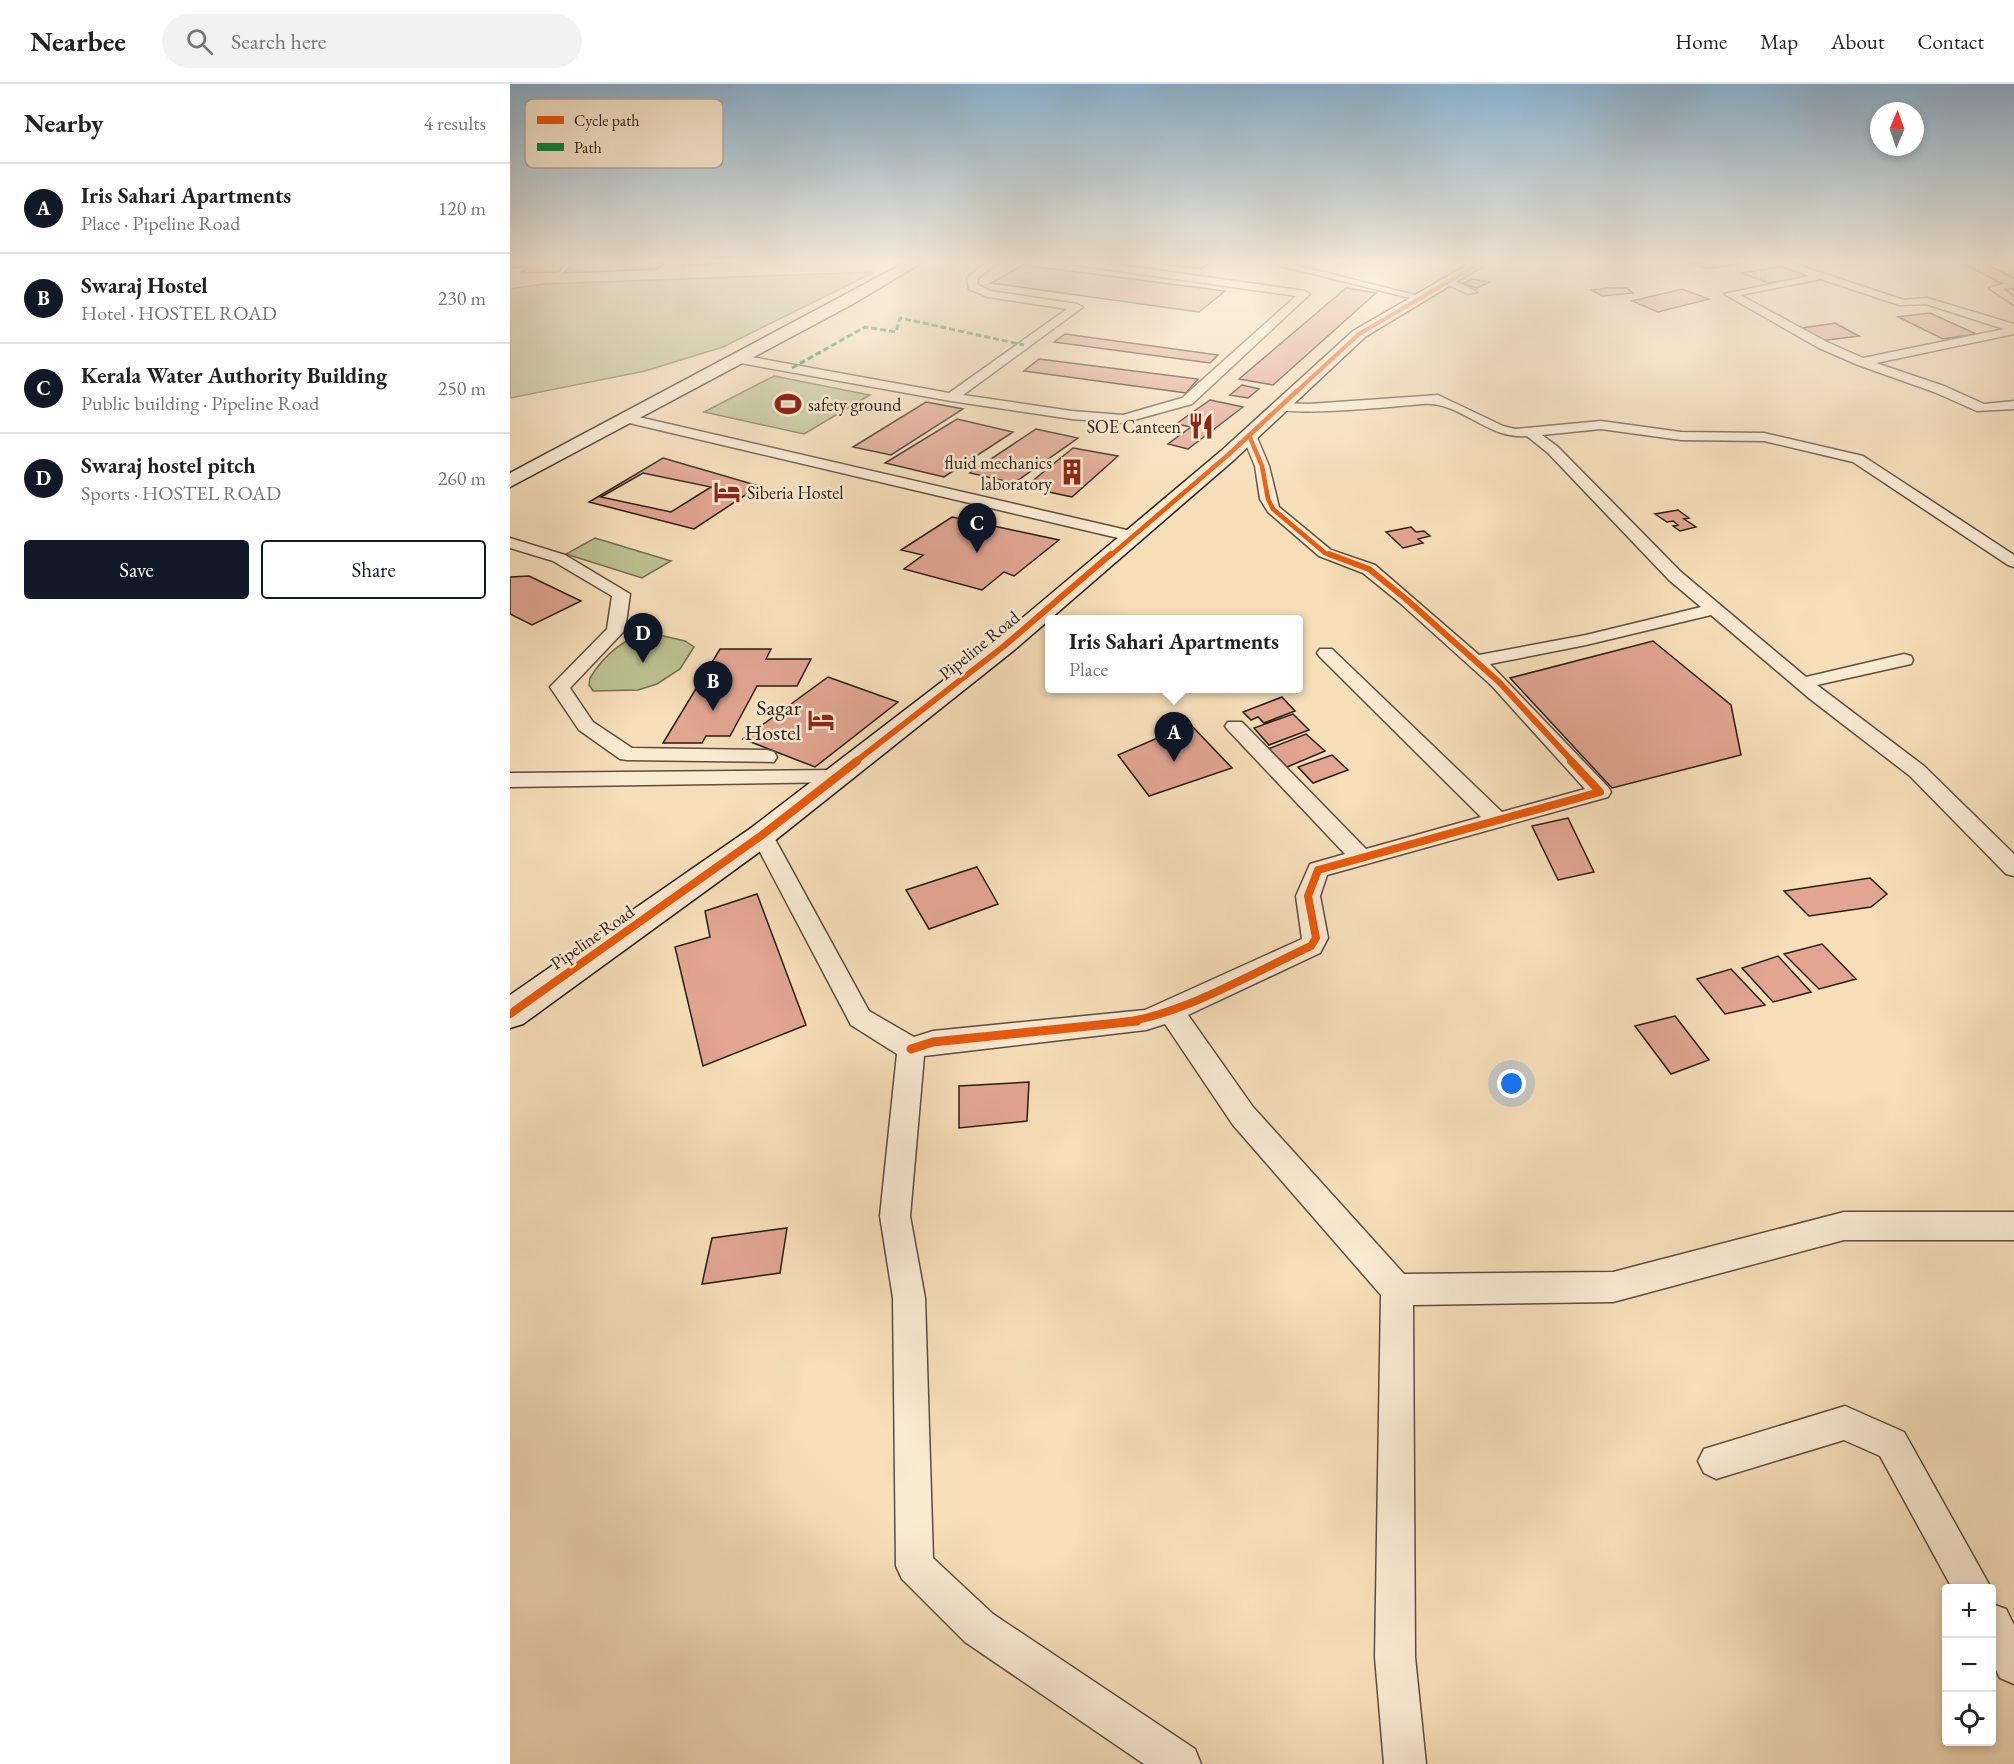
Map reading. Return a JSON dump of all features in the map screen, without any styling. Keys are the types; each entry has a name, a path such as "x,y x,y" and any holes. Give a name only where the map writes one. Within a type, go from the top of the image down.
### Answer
{"street":[{"path":"510,481 774,340"},
{"path":"951,397 1030,340"},
{"path":"740,359 951,397 1072,415 1123,419 1187,401 1253,340"},
{"name":"Pipeline Road","path":"510,1014 762,835 1004,646 1249,435 1352,340"},
{"path":"1815,340 1862,362 1939,389 2003,418"},
{"path":"1862,362 1961,340"},
{"path":"1279,407 1309,408 1438,399 1498,429 1538,431 1601,425 1681,436 1764,437 1858,459 2014,562"},
{"path":"1982,408 2014,405"},
{"path":"630,419 1041,517 1131,536"},
{"path":"1538,431 1553,450 1675,576 1803,683 1917,771 2014,868"},
{"path":"762,835 860,1018 911,1049 933,1042 1146,1020 1171,1011 1311,946 1316,938 1308,896 1318,870 1360,856 1600,792 1499,682 1369,568 1325,553 1273,509 1268,499 1262,466 1249,435"},
{"path":"511,541 564,542"},
{"path":"511,541 558,558 621,594 616,630 560,687 586,726 627,754 767,757"},
{"path":"1476,661 1586,640 1715,609"},
{"path":"1326,652 1497,820"},
{"path":"1803,683 1904,660"},
{"path":"1235,726 1360,856"},
{"path":"510,780 836,777"},
{"path":"1171,1011 1243,1116 1397,1290 1395,1657 1405,1764"},
{"path":"911,1049 895,1216 909,1298 915,1566 979,1628 1180,1764"},
{"path":"1397,1290 1613,1287 1844,1226 2014,1226"},
{"path":"1716,1461 1845,1423 1892,1444 1970,1584"},
{"path":"1996,1630 2014,1664"}],"green space":[{"path":"510,340 736,340 723,347 645,371 510,398"},
{"name":"safety ground","path":"774,376 870,395 804,434 704,412"},
{"path":"595,538 671,561 642,578 566,554"},
{"path":"651,633 685,641 694,647 680,669 657,684 638,690 593,691 589,685 590,678 608,655 632,638"}],"building":[{"path":"1112,340 1218,355 1210,363 1054,342"},
{"path":"1284,340 1323,340 1273,385 1239,379"},
{"path":"1039,359 1198,379 1186,393 1024,371"},
{"path":"1242,385 1259,389 1248,398 1230,395"},
{"name":"SOE Canteen","path":"1210,400 1243,407 1188,449 1168,444 1191,427 1176,424"},
{"path":"926,402 963,409 891,455 853,447"},
{"path":"957,419 1013,432 944,477 885,463"},
{"path":"1036,429 1078,438 1014,483 970,473"},
{"name":"fluid mechanics laboratory","path":"1073,448 1118,456 1072,497 1025,487"},
{"name":"Siberia Hostel","path":"663,458 759,486 694,529 589,502","holes":["643,473 711,487 671,512 601,497"]},
{"path":"1678,510 1689,518 1684,519 1696,527 1680,531 1673,526 1678,525 1673,521 1667,522 1655,514"},
{"path":"952,517 1059,540 1014,576 1004,572 982,590 904,569 923,555 901,550"},
{"path":"1411,527 1416,532 1424,531 1430,536 1418,539 1423,543 1403,548 1386,532"},
{"path":"529,576 581,601 532,625 510,614 510,577"},
{"path":"1653,641 1731,705 1741,755 1612,788 1510,678"},
{"path":"720,649 771,649 766,659 811,659 797,686 757,686 730,736 706,736 702,743 663,743"},
{"name":"Sagar Hostel","path":"828,677 898,702 815,767 743,739"},
{"path":"1282,697 1295,711 1264,723 1258,717 1251,720 1243,712"},
{"path":"1293,714 1309,730 1269,745 1254,728"},
{"path":"1190,724 1232,768 1149,796 1118,755"},
{"path":"1306,734 1325,751 1287,767 1268,749"},
{"path":"1332,755 1348,770 1313,783 1298,767"},
{"path":"1568,818 1594,872 1558,880 1532,826"},
{"path":"977,867 998,904 929,929 906,890"},
{"path":"1870,878 1887,894 1871,907 1809,916 1784,891"},
{"path":"757,894 806,1025 703,1066 675,947 710,937 705,911"},
{"path":"1822,944 1856,979 1819,989 1784,954"},
{"path":"1778,956 1811,992 1773,1002 1742,968"},
{"path":"1731,969 1765,1005 1725,1014 1697,979"},
{"path":"1675,1016 1709,1060 1671,1074 1635,1026"},
{"path":"1029,1082 1027,1121 959,1128 959,1086"},
{"path":"787,1228 780,1273 702,1284 712,1238"}],"marked path":[{"path":"792,368 841,340"},
{"path":"1003,340 1024,345"}],"cycle path":[{"path":"510,1014 762,835 1004,646 1228,455 1352,340"},
{"path":"911,1049 933,1042 1146,1020 1171,1011 1311,946 1316,938 1308,896 1318,870 1600,792 1499,682 1406,599 1369,569 1325,553 1273,509 1268,499 1262,466 1249,435"}],"place":[{"name":"safety ground","path":"788,404"},
{"name":"SOE Canteen","path":"1201,426"},
{"name":"fluid mechanics laboratory","path":"1072,472"},
{"name":"Siberia Hostel","path":"727,492"},
{"name":"Kerala Water Authority Building","path":"977,553"},
{"name":"Swaraj hostel pitch","path":"643,663"},
{"name":"Swaraj Hostel","path":"713,711"},
{"name":"Sagar Hostel","path":"821,720"},
{"name":"Iris Sahari Apartments","path":"1174,762"}]}
